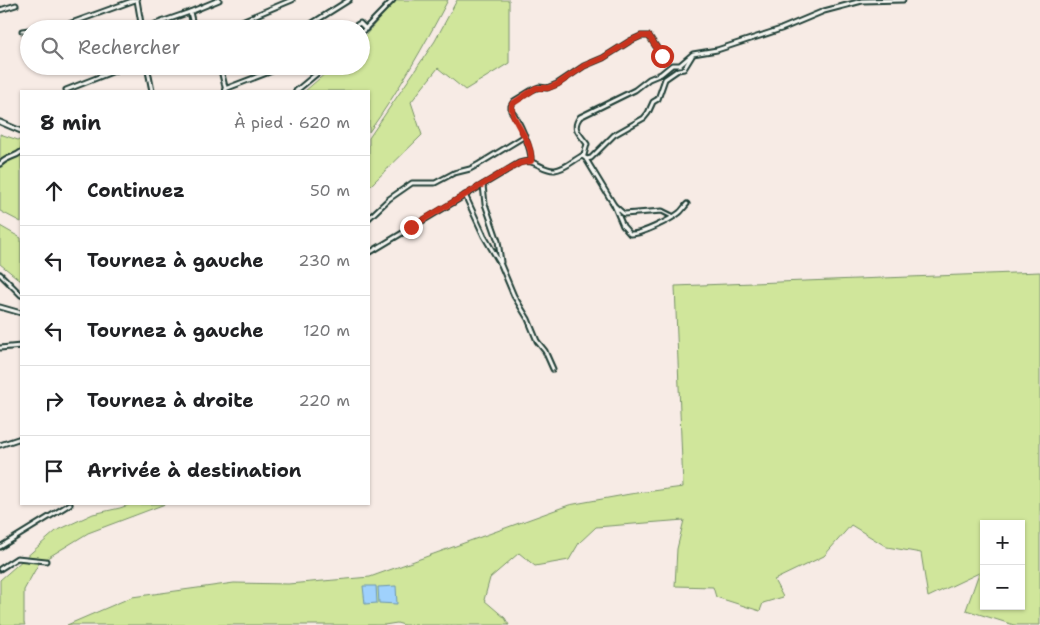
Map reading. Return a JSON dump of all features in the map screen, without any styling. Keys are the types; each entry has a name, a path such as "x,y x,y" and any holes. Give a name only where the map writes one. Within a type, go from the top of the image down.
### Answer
{"street":[{"path":"80,20 136,0 139,20"},
{"path":"167,20 220,0"},
{"path":"244,20 292,0"},
{"path":"318,20 349,0"},
{"path":"370,25 393,0"},
{"path":"584,157 587,146 576,130 576,122 580,116 635,90 672,65 680,65 693,54 717,50 781,29 824,11 862,1 903,0"},
{"path":"0,10 16,5"},
{"path":"190,12 192,20"},
{"path":"531,161 531,151 511,111 514,101 538,87 548,88 558,84 584,66 603,58 643,35 649,36 663,56 670,56"},
{"path":"370,252 520,163 531,161 547,169 555,170 584,157 591,158 614,135 644,118 653,102 658,99 666,79 678,70 684,69 693,54"},
{"path":"66,90 104,75"},
{"path":"149,75 152,90"},
{"path":"222,75 226,90 263,75"},
{"path":"297,90 315,75"},
{"path":"0,122 20,131"},
{"path":"370,217 389,199 412,182 435,183 454,173 470,169 525,136"},
{"path":"0,164 20,153"},
{"path":"584,157 614,205 628,232 633,234 639,233 679,213 687,204"},
{"path":"483,185 484,204 498,241 501,265"},
{"path":"465,195 484,236 501,265 514,296 528,319 553,369"},
{"path":"614,205 624,214 662,211 672,217"},
{"path":"0,274 20,294"},
{"path":"0,307 20,313"},
{"path":"0,348 20,346"},
{"path":"0,445 20,438"},
{"path":"0,547 68,505"},
{"path":"0,569 17,558 46,561"}],"green space":[{"path":"394,0 448,0 411,68 370,131 370,90 306,90 324,75 370,75 370,30"},
{"path":"457,0 509,0 509,63 465,90 438,68 411,102 422,135 370,186 370,137 435,41"},
{"path":"0,134 20,141 20,221 0,211"},
{"path":"0,226 20,237 20,280 0,264"},
{"path":"1040,272 1040,625 1014,625 966,610 979,573 928,597 921,553 887,547 851,525 824,556 774,580 783,597 763,603 760,611 716,597 713,587 675,586 677,549 684,520 596,527 579,543 569,560 535,566 519,553 490,578 484,600 505,618 509,625 404,625 397,623 384,625 67,625 132,597 234,583 288,584 370,577 569,505 683,487 675,286"},
{"path":"128,505 162,505 88,533 39,563 24,590 25,625 0,625 0,580 56,531 93,514"}],"water":[{"path":"363,586 376,586 377,603 365,604"},
{"path":"396,586 397,604 379,603 378,587"}],"route":[{"path":"411,227 507,170 525,161 531,161 531,151 528,143 511,111 512,104 518,98 536,88 548,88 558,84 584,66 603,58 641,36 648,35 662,56"}]}
